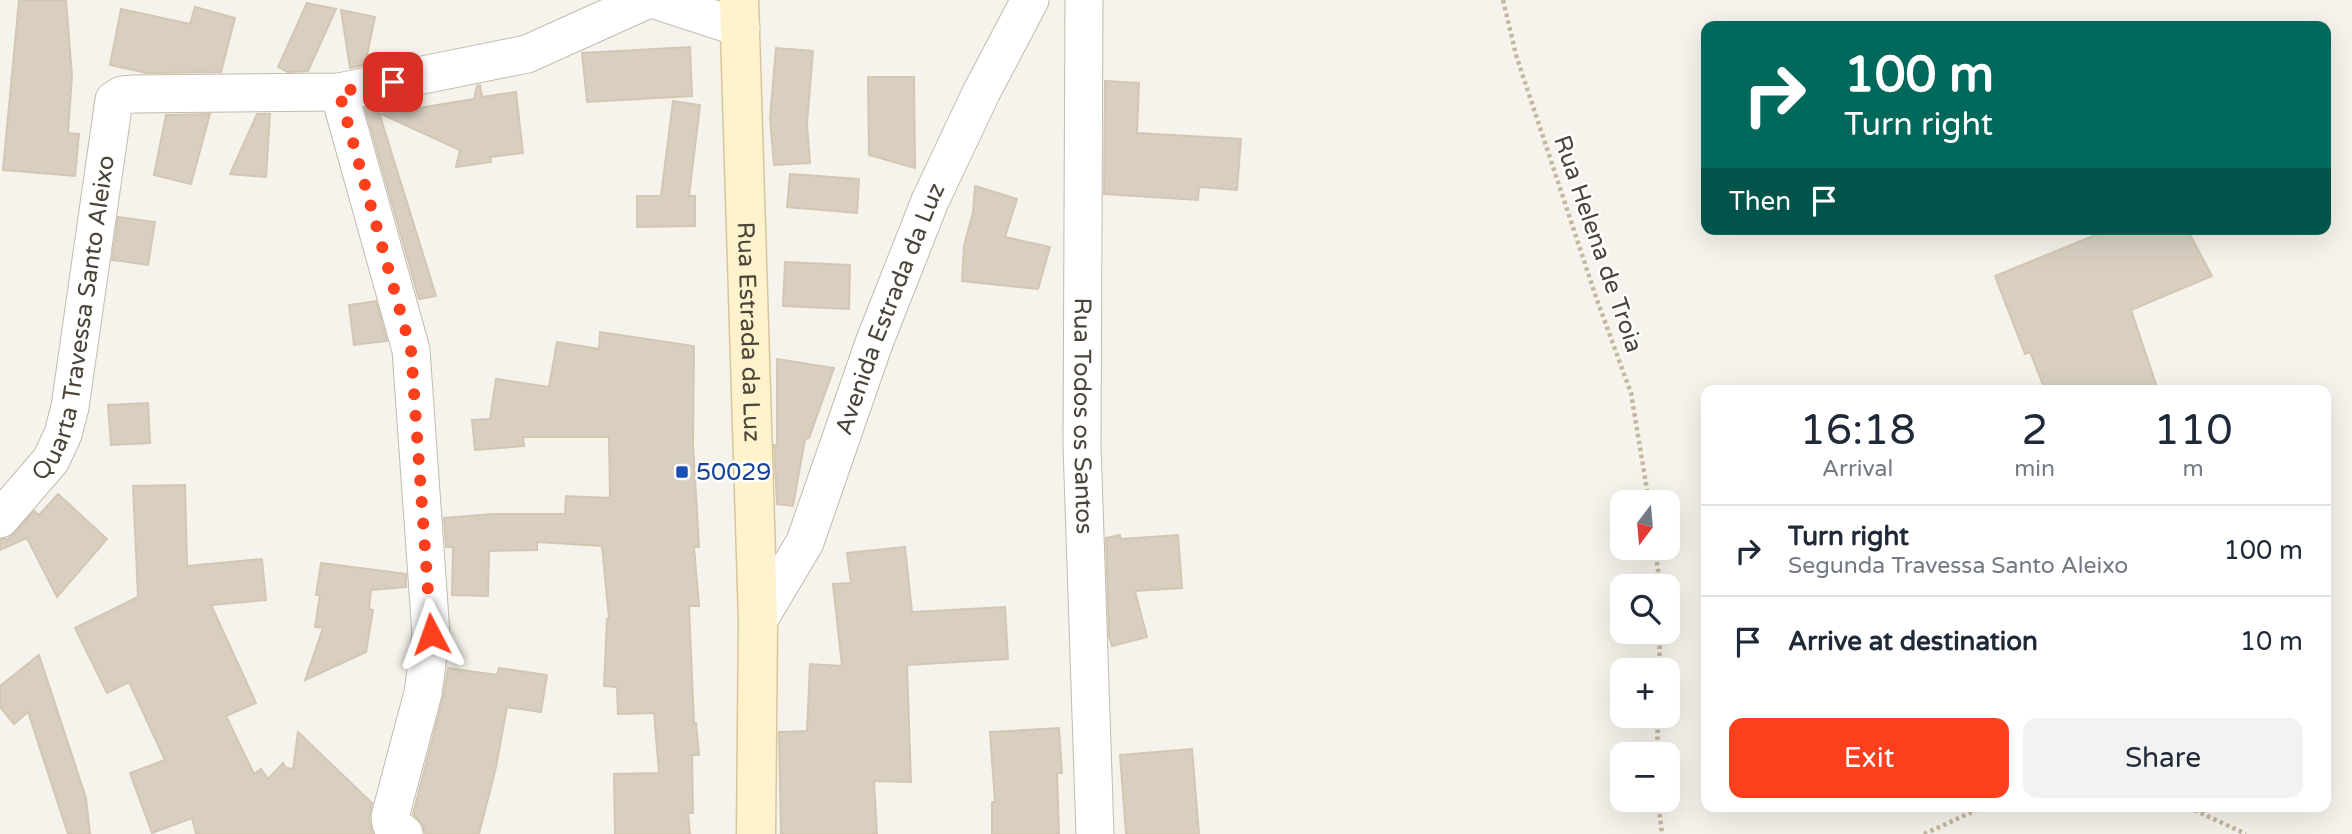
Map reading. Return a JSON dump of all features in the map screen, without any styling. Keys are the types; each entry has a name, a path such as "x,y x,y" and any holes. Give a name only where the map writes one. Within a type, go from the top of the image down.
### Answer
{"main road":[{"name":"Rua Estrada da Luz","path":"740,14 758,621 756,834"}],"street":[{"path":"404,834 391,824 390,817 423,693 431,634 411,350 339,92 527,54 647,0"},
{"path":"654,0 740,14"},
{"name":"Avenida Estrada da Luz","path":"758,621 805,542 874,343 930,201 981,93 1030,0"},
{"name":"Rua Todos os Santos","path":"1084,0 1082,445 1095,834"},
{"name":"Quarta Travessa Santo Aleixo","path":"0,519 51,460 63,434 70,407 114,100 122,95 134,94 339,92"}],"path":[{"name":"Rua Helena de Troia","path":"1503,0 1516,55 1597,300 1631,393 1647,490"},
{"path":"1659,812 1662,834"},
{"path":"1923,834 1972,812"},
{"path":"2199,812 2246,834"}],"building":[{"path":"19,0 66,0 72,76 68,133 79,134 75,176 3,170"},
{"path":"307,3 336,9 308,71 288,72 278,67"},
{"path":"195,7 235,18 221,72 147,73 110,65 121,9 190,24"},
{"path":"341,10 375,17 365,65 350,68"},
{"path":"690,47 692,96 587,102 582,53"},
{"path":"776,48 813,51 807,124 810,163 774,165 770,118"},
{"path":"868,77 914,77 915,168 869,155"},
{"path":"1105,81 1139,83 1137,133 1241,139 1237,190 1199,187 1198,200 1104,194"},
{"path":"480,85 482,97 516,92 523,153 490,157 491,162 456,167 460,150 381,114 474,99 477,86"},
{"path":"673,101 700,105 689,196 695,196 695,226 637,227 637,196 661,196"},
{"path":"377,106 436,296 419,299 365,108"},
{"path":"210,114 191,184 154,175 166,115"},
{"path":"257,114 270,114 266,177 230,174"},
{"path":"790,174 859,179 857,213 787,207"},
{"path":"975,186 1017,199 1005,237 1050,247 1038,289 962,281 964,246 973,212"},
{"path":"118,217 155,222 148,265 112,260"},
{"path":"2095,235 2190,235 2212,276 2131,310 2156,385 2043,385 2030,352 2025,354 1995,276"},
{"path":"785,262 850,265 849,309 783,306"},
{"path":"376,301 387,341 354,345 349,305"},
{"path":"600,332 694,346 693,444 699,547 694,547 699,606 689,606 694,723 699,755 692,755 693,813 688,813 690,834 615,834 614,774 659,773 654,713 618,714 617,687 604,686 609,619 602,546 537,542 537,550 489,551 488,596 452,595 453,547 446,547 444,518 493,514 565,514 566,496 610,498 609,437 523,437 524,446 475,450 472,420 490,419 496,379 549,387 557,342 599,349"},
{"path":"777,359 834,368 809,438 805,439 793,506 777,504 774,445 777,445"},
{"path":"148,403 150,443 111,445 108,405"},
{"path":"185,485 187,566 262,559 266,600 211,605 256,703 226,716 254,774 261,769 268,779 283,763 286,768 293,769 298,732 372,803 369,820 374,834 196,834 192,818 152,833 130,773 165,760 129,682 107,693 75,628 138,597 133,486"},
{"path":"58,494 107,539 57,597 27,538 0,550 0,539 8,539 34,511 39,515"},
{"path":"1120,535 1121,539 1178,535 1182,588 1135,591 1147,637 1112,646 1109,636 1106,538"},
{"path":"905,547 912,612 1005,607 1008,659 907,665 911,782 874,781 877,834 781,834 779,732 807,731 810,664 842,666 833,584 851,583 847,553"},
{"path":"321,563 406,574 406,587 371,590 369,609 373,610 366,652 305,680 323,628 315,627"},
{"path":"39,655 86,798 90,834 68,834 28,712 14,724 0,707 0,686"},
{"path":"448,668 497,675 499,668 547,675 541,712 507,707 496,767 479,834 425,834 423,825 413,814 443,698"},
{"path":"1059,728 1062,773 1057,773 1059,834 992,834 992,802 995,802 990,732"},
{"path":"1192,749 1199,834 1126,834 1120,755"}],"place":[{"name":"50029","path":"682,472"}],"route":[{"path":"393,82 339,92 411,350 431,634"}]}
